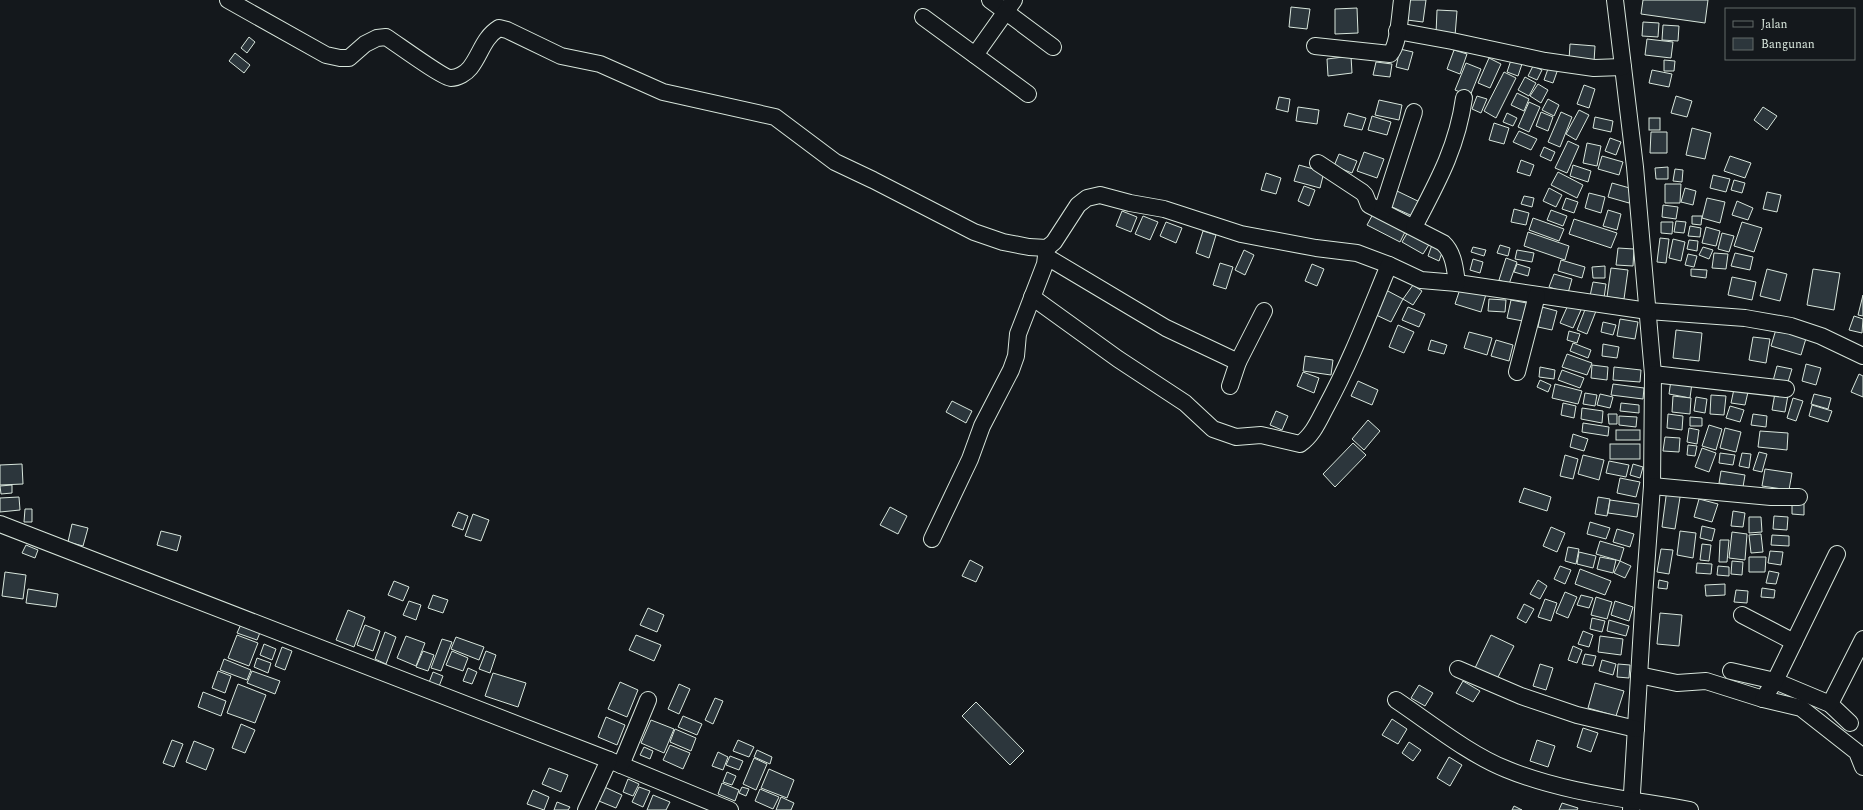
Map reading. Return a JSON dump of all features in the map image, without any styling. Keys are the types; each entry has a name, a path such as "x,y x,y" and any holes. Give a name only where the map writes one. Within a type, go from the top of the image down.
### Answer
{"street":[{"path":"228,0 326,54 340,58 349,58 371,41 377,38 386,37 440,74 451,78 461,75 470,68 490,34 499,28 507,30 560,56 600,64 664,92 775,117 792,128 824,156 835,162 880,183 974,232 1003,242 1047,252 1166,328 1238,362"},
{"path":"990,0 1010,6 1053,47"},
{"path":"1315,46 1390,54 1394,48 1402,0"},
{"path":"1615,0 1636,167 1653,374 1652,486 1632,805"},
{"path":"975,55 1010,6"},
{"path":"923,17 1028,94"},
{"path":"1397,32 1458,42 1545,62 1594,68 1623,67"},
{"path":"1414,227 1443,172 1462,113 1464,98"},
{"path":"1382,212 1414,112"},
{"path":"1318,163 1362,192 1370,206 1414,227 1448,247 1454,264 1457,283"},
{"path":"932,539 970,459 982,426 1011,370 1016,356 1018,334 1047,252 1078,205 1088,198 1100,196 1130,203 1164,208 1240,234 1316,248 1357,253 1388,264 1421,280 1457,283 1648,311 1745,318 1791,326 1821,336 1863,356"},
{"path":"1032,297 1118,359 1185,403 1213,429 1236,437 1261,435 1300,444 1308,438 1341,380 1388,264"},
{"path":"1517,372 1537,295"},
{"path":"1230,386 1238,362 1264,311"},
{"path":"1653,374 1786,389"},
{"path":"1652,486 1771,497 1798,498"},
{"path":"0,524 615,763 730,810"},
{"path":"1763,699 1775,681 1838,554"},
{"path":"1742,615 1794,642"},
{"path":"1830,704 1863,639"},
{"path":"1458,669 1521,696 1577,716 1636,729"},
{"path":"1731,671 1775,681 1830,704 1850,722"},
{"path":"1639,675 1677,683 1706,681 1763,699 1801,708 1857,752 1863,767"},
{"path":"586,810 615,763 648,700"},
{"path":"1396,700 1475,753 1505,769 1546,784 1632,805 1690,810"}],"building":[{"path":"1410,0 1426,0 1423,22 1407,20"},
{"path":"1643,0 1708,0 1705,23 1641,14"},
{"path":"1291,7 1310,9 1307,29 1289,27"},
{"path":"1357,8 1358,33 1335,34 1335,9"},
{"path":"1437,10 1457,11 1455,36 1436,34"},
{"path":"1643,22 1659,23 1658,37 1642,36"},
{"path":"1663,25 1679,26 1678,41 1662,40"},
{"path":"249,37 255,42 247,53 241,48"},
{"path":"1647,39 1673,42 1671,58 1645,55"},
{"path":"1570,44 1595,46 1594,62 1569,60"},
{"path":"1400,49 1413,52 1408,70 1396,67"},
{"path":"1454,50 1467,54 1460,74 1447,69"},
{"path":"235,53 250,65 244,73 229,61"},
{"path":"1351,56 1352,73 1328,76 1327,59"},
{"path":"1512,57 1523,61 1518,76 1507,72"},
{"path":"1489,58 1501,64 1490,88 1478,83"},
{"path":"1664,60 1675,61 1674,71 1664,71"},
{"path":"1376,62 1392,64 1390,77 1373,75"},
{"path":"1466,63 1481,69 1470,96 1455,90"},
{"path":"1533,66 1542,70 1537,80 1528,76"},
{"path":"1549,66 1558,69 1553,83 1544,80"},
{"path":"1652,70 1672,74 1669,87 1649,83"},
{"path":"1504,72 1516,78 1496,118 1484,111"},
{"path":"1525,77 1536,83 1529,96 1518,90"},
{"path":"1538,84 1548,90 1541,103 1530,96"},
{"path":"1584,85 1595,89 1589,108 1577,104"},
{"path":"1517,93 1529,99 1524,111 1511,105"},
{"path":"1477,96 1487,99 1481,113 1472,109"},
{"path":"1676,96 1692,101 1687,117 1671,113"},
{"path":"1279,97 1290,99 1288,112 1276,109"},
{"path":"1548,99 1559,105 1554,116 1542,110"},
{"path":"1379,100 1402,105 1399,120 1375,115"},
{"path":"1529,102 1540,107 1529,132 1518,127"},
{"path":"1298,107 1319,110 1317,124 1296,121"},
{"path":"1763,107 1777,116 1767,130 1754,120"},
{"path":"1579,110 1589,115 1576,140 1566,134"},
{"path":"1541,112 1553,117 1548,131 1536,126"},
{"path":"1561,112 1572,117 1560,147 1548,142"},
{"path":"1348,113 1366,118 1362,130 1344,126"},
{"path":"1507,113 1517,118 1513,126 1503,122"},
{"path":"1372,116 1391,122 1387,135 1368,130"},
{"path":"1595,117 1613,121 1611,132 1593,128"},
{"path":"1649,118 1660,118 1660,130 1649,130"},
{"path":"1494,123 1509,128 1504,144 1489,140"},
{"path":"1692,128 1711,133 1705,159 1686,155"},
{"path":"1519,131 1537,139 1531,150 1513,142"},
{"path":"1651,132 1667,132 1667,153 1650,153"},
{"path":"1610,138 1621,142 1616,155 1605,151"},
{"path":"1568,141 1579,146 1567,173 1555,168"},
{"path":"1587,143 1601,146 1597,166 1583,163"},
{"path":"1544,147 1555,152 1551,161 1540,156"},
{"path":"1364,152 1384,159 1377,178 1357,171"},
{"path":"1339,154 1357,161 1352,173 1334,166"},
{"path":"1602,156 1623,162 1619,175 1598,169"},
{"path":"1730,156 1751,163 1745,178 1724,171"},
{"path":"1521,160 1534,165 1530,176 1517,172"},
{"path":"1299,165 1324,172 1320,188 1294,181"},
{"path":"1573,165 1591,171 1588,182 1570,176"},
{"path":"1668,167 1668,179 1656,179 1655,168"},
{"path":"1675,169 1683,170 1682,182 1673,181"},
{"path":"1558,172 1583,185 1577,198 1551,185"},
{"path":"1266,173 1281,178 1276,194 1261,190"},
{"path":"1713,175 1730,179 1726,192 1710,188"},
{"path":"1734,180 1745,183 1742,193 1731,190"},
{"path":"1612,183 1633,189 1629,203 1608,197"},
{"path":"1665,184 1681,184 1680,203 1665,203"},
{"path":"1304,186 1315,190 1309,206 1298,201"},
{"path":"1549,188 1562,195 1556,207 1543,201"},
{"path":"1685,188 1696,191 1693,205 1681,202"},
{"path":"1397,191 1424,204 1417,218 1390,206"},
{"path":"1767,192 1781,195 1777,212 1763,209"},
{"path":"1589,193 1605,197 1601,213 1585,208"},
{"path":"1524,196 1534,198 1532,207 1521,204"},
{"path":"1566,198 1578,202 1574,213 1562,209"},
{"path":"1707,198 1725,202 1720,223 1702,218"},
{"path":"1737,201 1753,208 1748,220 1732,215"},
{"path":"1663,205 1678,207 1676,219 1662,217"},
{"path":"1514,209 1529,213 1526,225 1511,222"},
{"path":"1551,210 1567,216 1563,226 1547,220"},
{"path":"1608,210 1621,214 1617,230 1603,226"},
{"path":"1122,211 1137,217 1131,232 1116,226"},
{"path":"1373,214 1406,230 1400,242 1367,225"},
{"path":"1143,216 1158,222 1150,240 1135,234"},
{"path":"1692,216 1702,216 1701,225 1692,224"},
{"path":"1533,218 1564,229 1559,241 1529,230"},
{"path":"1574,219 1617,233 1611,248 1569,234"},
{"path":"1676,221 1686,222 1684,233 1674,232"},
{"path":"1166,222 1182,228 1176,243 1160,236"},
{"path":"1661,222 1673,222 1672,234 1661,233"},
{"path":"1742,222 1762,228 1754,252 1734,246"},
{"path":"1690,226 1701,228 1700,237 1688,236"},
{"path":"1706,227 1720,231 1716,246 1702,243"},
{"path":"1409,230 1430,243 1423,254 1402,242"},
{"path":"1203,231 1216,235 1209,258 1196,253"},
{"path":"1528,232 1569,246 1565,260 1524,246"},
{"path":"1722,233 1734,236 1729,252 1718,249"},
{"path":"1660,238 1669,239 1666,263 1657,262"},
{"path":"1673,239 1685,242 1681,261 1669,258"},
{"path":"1689,240 1698,241 1697,251 1687,249"},
{"path":"1433,242 1444,247 1439,261 1428,256"},
{"path":"1500,245 1510,248 1508,256 1497,253"},
{"path":"1473,247 1486,250 1484,256 1471,252"},
{"path":"1703,247 1713,250 1709,259 1699,255"},
{"path":"1618,248 1634,249 1633,266 1616,265"},
{"path":"1244,250 1254,255 1245,275 1235,270"},
{"path":"1517,250 1534,253 1532,262 1515,259"},
{"path":"1714,253 1728,254 1726,269 1712,268"},
{"path":"1735,253 1753,257 1750,270 1731,266"},
{"path":"1688,254 1697,256 1694,267 1685,265"},
{"path":"1506,258 1517,262 1509,284 1499,280"},
{"path":"1473,259 1483,262 1480,273 1470,270"},
{"path":"1561,260 1585,267 1582,278 1558,271"},
{"path":"1220,263 1233,267 1226,289 1213,285"},
{"path":"1312,264 1324,269 1317,286 1305,281"},
{"path":"1517,264 1530,268 1528,276 1514,272"},
{"path":"1605,266 1605,278 1593,278 1592,267"},
{"path":"1611,268 1628,270 1624,299 1607,297"},
{"path":"1691,269 1707,270 1706,278 1691,276"},
{"path":"1767,269 1787,274 1780,301 1760,296"},
{"path":"1813,269 1840,273 1834,310 1807,305"},
{"path":"1554,274 1572,279 1568,293 1549,287"},
{"path":"1732,277 1756,282 1752,300 1728,295"},
{"path":"1593,282 1606,284 1604,298 1590,296"},
{"path":"1413,285 1422,291 1413,305 1403,299"},
{"path":"1461,286 1486,294 1481,312 1455,304"},
{"path":"1386,290 1403,299 1391,322 1374,314"},
{"path":"1863,295 1863,316 1858,315"},
{"path":"1489,299 1506,300 1505,312 1488,311"},
{"path":"1511,300 1532,304 1528,322 1507,318"},
{"path":"1568,305 1581,310 1573,328 1560,323"},
{"path":"1408,307 1425,314 1419,327 1402,320"},
{"path":"1542,307 1557,311 1552,330 1538,327"},
{"path":"1586,307 1596,311 1587,334 1577,330"},
{"path":"1854,316 1863,319 1862,333 1849,330"},
{"path":"1620,319 1638,322 1635,339 1617,336"},
{"path":"1603,322 1616,325 1613,335 1601,332"},
{"path":"1398,325 1414,332 1404,353 1389,347"},
{"path":"1777,326 1807,335 1801,355 1771,346"},
{"path":"1676,330 1702,333 1699,361 1673,358"},
{"path":"1569,331 1580,334 1577,343 1567,340"},
{"path":"1469,332 1492,338 1487,355 1464,348"},
{"path":"1753,337 1770,339 1766,363 1749,360"},
{"path":"1431,340 1447,345 1444,354 1428,350"},
{"path":"1496,340 1513,345 1509,361 1491,356"},
{"path":"1573,343 1591,350 1588,358 1570,351"},
{"path":"1603,344 1619,347 1617,358 1602,356"},
{"path":"1567,354 1592,363 1587,375 1562,367"},
{"path":"1305,356 1333,360 1331,375 1303,371"},
{"path":"1806,364 1821,368 1816,385 1802,381"},
{"path":"1592,365 1608,367 1607,380 1591,378"},
{"path":"1777,366 1792,369 1787,385 1773,381"},
{"path":"1540,367 1555,370 1554,379 1539,377"},
{"path":"1614,367 1641,370 1640,382 1613,380"},
{"path":"1562,370 1584,378 1580,388 1558,380"},
{"path":"1303,372 1319,378 1314,393 1297,386"},
{"path":"1859,374 1863,376 1863,397 1851,392"},
{"path":"1540,380 1551,385 1548,392 1537,387"},
{"path":"1671,380 1692,383 1690,398 1669,394"},
{"path":"1358,381 1378,390 1372,405 1351,396"},
{"path":"1555,384 1582,391 1578,404 1552,398"},
{"path":"1613,384 1644,388 1643,399 1611,395"},
{"path":"1734,389 1748,392 1745,405 1731,403"},
{"path":"1585,393 1597,395 1595,406 1583,404"},
{"path":"1775,393 1788,395 1785,412 1772,410"},
{"path":"1600,394 1613,397 1610,408 1597,405"},
{"path":"1814,394 1831,398 1828,409 1811,404"},
{"path":"1711,395 1726,396 1724,415 1710,414"},
{"path":"1673,396 1691,398 1690,414 1672,412"},
{"path":"1696,397 1707,399 1705,413 1694,411"},
{"path":"1793,398 1803,401 1796,421 1787,418"},
{"path":"952,401 972,411 966,423 946,412"},
{"path":"1563,403 1576,406 1574,418 1561,415"},
{"path":"1621,403 1639,405 1639,413 1620,411"},
{"path":"1812,405 1832,411 1828,422 1809,416"},
{"path":"1730,406 1744,410 1740,422 1726,418"},
{"path":"1582,408 1603,411 1602,423 1581,419"},
{"path":"1276,411 1288,416 1282,430 1270,425"},
{"path":"1608,414 1617,414 1617,424 1609,424"},
{"path":"1668,414 1683,416 1682,430 1667,428"},
{"path":"1753,414 1767,416 1766,427 1751,425"},
{"path":"1619,416 1637,417 1636,427 1619,425"},
{"path":"1690,417 1702,418 1702,426 1690,426"},
{"path":"1368,420 1380,431 1364,450 1352,439"},
{"path":"1583,423 1609,427 1608,436 1582,432"},
{"path":"1709,425 1722,429 1716,450 1702,446"},
{"path":"1689,428 1699,430 1697,444 1687,442"},
{"path":"1725,428 1741,432 1736,452 1720,448"},
{"path":"1616,430 1640,430 1640,440 1616,440"},
{"path":"1760,431 1788,433 1787,450 1758,447"},
{"path":"1573,434 1588,439 1584,451 1570,447"},
{"path":"1665,437 1680,438 1679,452 1663,451"},
{"path":"1353,443 1366,455 1335,487 1323,474"},
{"path":"1610,444 1640,444 1640,459 1610,459"},
{"path":"1688,445 1697,446 1695,456 1687,455"},
{"path":"1702,448 1716,453 1709,472 1695,467"},
{"path":"1759,452 1767,454 1762,472 1753,470"},
{"path":"1720,453 1735,455 1733,465 1719,463"},
{"path":"1742,453 1751,454 1749,468 1739,466"},
{"path":"1565,455 1578,459 1573,479 1560,476"},
{"path":"1583,455 1604,460 1599,480 1578,474"},
{"path":"1609,461 1629,465 1626,477 1606,473"},
{"path":"22,464 23,484 0,485 0,465"},
{"path":"1633,464 1643,467 1640,478 1630,475"},
{"path":"1765,469 1792,473 1789,490 1762,486"},
{"path":"1721,471 1745,475 1743,487 1719,483"},
{"path":"1620,478 1640,482 1636,497 1617,493"},
{"path":"12,485 12,493 1,494 0,486"},
{"path":"1524,488 1551,497 1547,511 1519,502"},
{"path":"1667,489 1681,491 1675,529 1662,527"},
{"path":"19,497 20,510 0,512 0,498"},
{"path":"1598,497 1610,499 1607,516 1595,514"},
{"path":"1699,499 1718,504 1712,522 1694,517"},
{"path":"1610,500 1639,504 1637,517 1608,513"},
{"path":"1792,503 1804,503 1804,515 1792,514"},
{"path":"890,507 907,516 898,534 880,525"},
{"path":"25,509 32,509 32,522 24,522"},
{"path":"1733,511 1745,513 1743,527 1731,526"},
{"path":"458,512 468,516 463,530 452,526"},
{"path":"473,514 489,520 481,541 465,536"},
{"path":"1774,516 1788,517 1787,530 1773,529"},
{"path":"1749,517 1761,517 1762,532 1749,533"},
{"path":"1590,522 1610,528 1606,539 1587,534"},
{"path":"72,524 88,528 83,546 68,542"},
{"path":"1702,526 1715,529 1712,541 1700,538"},
{"path":"1551,527 1565,533 1557,552 1543,546"},
{"path":"1617,529 1634,534 1630,547 1613,542"},
{"path":"161,531 181,536 177,551 157,545"},
{"path":"1680,531 1696,533 1693,558 1677,555"},
{"path":"1732,532 1747,534 1745,560 1729,558"},
{"path":"1761,534 1763,552 1751,553 1749,535"},
{"path":"1772,535 1789,536 1789,546 1771,545"},
{"path":"1720,540 1729,540 1727,562 1719,562"},
{"path":"1600,541 1624,548 1620,561 1596,554"},
{"path":"1702,544 1711,545 1709,561 1700,560"},
{"path":"26,545 38,550 35,558 22,553"},
{"path":"1568,547 1579,549 1576,564 1565,561"},
{"path":"1661,549 1673,550 1669,574 1657,572"},
{"path":"1770,551 1783,552 1781,565 1768,563"},
{"path":"1579,552 1596,556 1593,568 1577,564"},
{"path":"1600,557 1616,560 1613,573 1597,569"},
{"path":"1749,557 1766,557 1765,572 1749,572"},
{"path":"970,560 983,567 976,582 962,576"},
{"path":"1620,561 1631,566 1625,578 1614,573"},
{"path":"1732,561 1743,562 1742,575 1731,574"},
{"path":"1697,563 1712,564 1711,574 1696,573"},
{"path":"1560,566 1571,570 1565,584 1554,579"},
{"path":"1718,566 1729,567 1729,576 1717,575"},
{"path":"1580,569 1611,581 1605,595 1575,584"},
{"path":"1769,571 1779,573 1776,584 1766,583"},
{"path":"5,572 26,575 23,599 2,596"},
{"path":"1538,580 1547,586 1540,599 1530,594"},
{"path":"1659,580 1668,582 1667,589 1658,588"},
{"path":"394,581 409,587 403,601 388,595"},
{"path":"1725,584 1725,595 1706,596 1705,585"},
{"path":"1762,588 1775,590 1774,598 1761,597"},
{"path":"28,589 58,594 56,607 26,603"},
{"path":"1736,590 1748,591 1747,603 1734,602"},
{"path":"1565,592 1577,597 1568,618 1556,613"},
{"path":"433,595 448,600 443,613 428,608"},
{"path":"1581,595 1593,598 1589,608 1577,605"},
{"path":"1596,597 1612,602 1607,619 1591,615"},
{"path":"1545,599 1557,603 1551,621 1538,617"},
{"path":"409,601 421,605 416,620 403,615"},
{"path":"1615,601 1633,607 1629,621 1611,615"},
{"path":"1524,604 1534,609 1526,623 1517,618"},
{"path":"648,608 664,615 657,632 640,625"},
{"path":"348,610 365,617 354,647 336,640"},
{"path":"1660,613 1682,615 1679,646 1657,644"},
{"path":"1592,618 1605,621 1602,632 1590,629"},
{"path":"1609,620 1629,626 1626,636 1607,631"},
{"path":"242,622 261,630 257,640 237,633"},
{"path":"365,625 380,631 373,651 357,645"},
{"path":"1583,631 1593,635 1589,647 1578,644"},
{"path":"385,632 396,637 386,664 375,659"},
{"path":"237,635 258,643 249,666 228,658"},
{"path":"636,635 661,645 654,661 629,650"},
{"path":"1491,635 1514,646 1497,679 1475,668"},
{"path":"406,636 425,643 416,666 397,658"},
{"path":"1600,636 1623,639 1621,655 1598,652"},
{"path":"456,637 484,647 479,660 451,649"},
{"path":"442,639 452,642 441,671 431,668"},
{"path":"264,644 276,649 272,660 260,655"},
{"path":"1573,646 1582,650 1577,663 1568,660"},
{"path":"282,647 292,651 285,670 275,666"},
{"path":"423,651 434,655 428,671 416,667"},
{"path":"452,651 468,658 463,671 446,665"},
{"path":"486,651 496,655 490,673 479,669"},
{"path":"1585,654 1596,656 1593,666 1582,664"},
{"path":"257,658 271,663 268,673 254,667"},
{"path":"224,659 251,670 247,680 220,670"},
{"path":"1602,660 1616,664 1613,675 1599,671"},
{"path":"1540,664 1553,668 1546,690 1533,686"},
{"path":"1618,664 1630,665 1629,678 1617,677"},
{"path":"468,668 477,672 472,684 463,681"},
{"path":"218,671 231,676 225,693 212,688"},
{"path":"252,671 280,681 275,694 247,683"},
{"path":"433,672 443,676 438,689 428,685"},
{"path":"493,673 526,683 518,707 485,696"},
{"path":"1463,681 1480,691 1473,702 1456,693"},
{"path":"620,682 638,690 627,717 608,709"},
{"path":"1595,683 1624,691 1616,716 1588,708"},
{"path":"238,684 266,695 255,723 227,713"},
{"path":"679,684 690,689 679,714 668,709"},
{"path":"1419,685 1433,693 1425,706 1411,698"},
{"path":"203,692 226,701 221,716 198,707"},
{"path":"715,698 723,701 713,724 705,720"},
{"path":"976,702 1024,751 1010,765 962,716"},
{"path":"683,716 702,724 697,735 678,727"},
{"path":"606,717 625,725 617,745 598,737"},
{"path":"1392,719 1407,729 1398,744 1382,735"},
{"path":"651,720 674,729 664,753 641,743"},
{"path":"241,724 255,730 245,753 232,748"},
{"path":"1583,728 1598,733 1591,752 1577,747"},
{"path":"675,729 696,738 691,751 670,742"},
{"path":"172,740 183,744 174,767 163,763"},
{"path":"738,740 754,747 749,757 733,751"},
{"path":"1537,740 1555,746 1548,767 1530,761"},
{"path":"194,741 214,749 206,770 186,762"},
{"path":"1409,742 1421,750 1413,761 1402,753"},
{"path":"670,745 690,753 683,769 663,760"},
{"path":"644,747 653,751 650,759 640,755"},
{"path":"757,750 772,757 770,764 754,757"},
{"path":"718,752 728,757 723,770 712,766"},
{"path":"730,756 743,761 739,770 726,765"},
{"path":"1449,757 1462,765 1450,786 1437,778"},
{"path":"754,758 767,764 756,790 743,784"},
{"path":"549,768 568,775 561,792 542,784"},
{"path":"769,769 794,780 787,798 761,788"},
{"path":"727,772 736,776 732,785 723,782"},
{"path":"628,779 639,784 633,796 623,792"},
{"path":"722,783 739,790 735,801 718,794"},
{"path":"600,785 622,795 616,808 594,799"},
{"path":"639,787 650,791 643,807 632,802"},
{"path":"742,787 749,789 746,796 739,793"},
{"path":"760,789 779,797 773,809 755,801"},
{"path":"533,790 549,797 544,810 527,804"},
{"path":"653,795 670,802 666,810 647,810"},
{"path":"781,797 794,803 791,810 776,810"},
{"path":"557,802 570,807 568,810 554,810"},
{"path":"1562,803 1578,808 1577,810 1559,810"},
{"path":"1514,806 1522,810 1512,810"}]}
